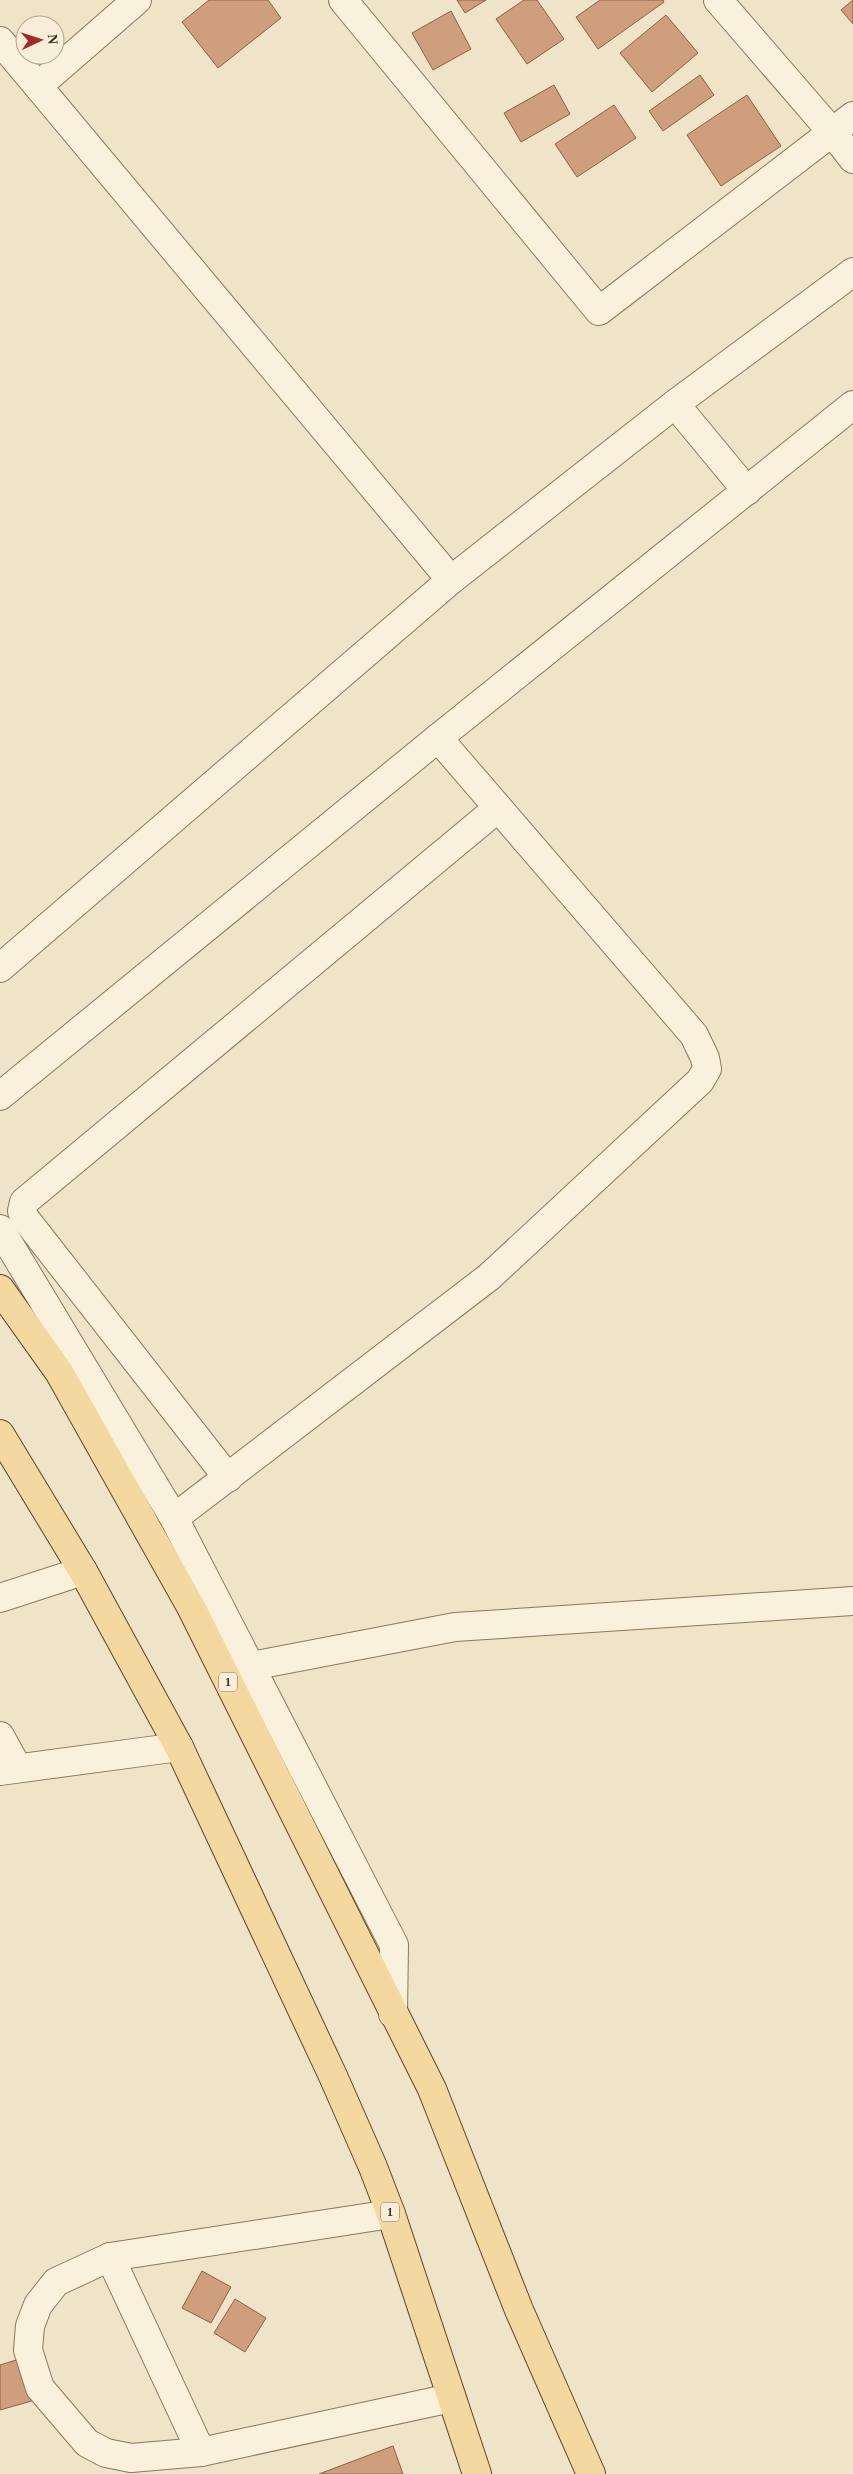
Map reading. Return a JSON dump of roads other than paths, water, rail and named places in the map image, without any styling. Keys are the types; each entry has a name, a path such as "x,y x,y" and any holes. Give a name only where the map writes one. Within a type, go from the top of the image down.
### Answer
{"main road":[{"name":"1","path":"0,1289 58,1372 191,1607 432,2089 519,2310 591,2474"},
{"name":"1","path":"0,1434 83,1571 179,1747 333,2076 373,2167 391,2214 476,2474"}],"street":[{"path":"38,86 137,0"},
{"path":"343,0 599,311 842,124"},
{"path":"718,0 842,124 853,160"},
{"path":"0,41 451,580"},
{"path":"0,968 451,580 675,404 853,272"},
{"path":"675,404 747,491"},
{"path":"0,1096 438,738 853,405"},
{"path":"174,1518 490,1277 700,1081 707,1069 705,1058 694,1035 438,738"},
{"path":"228,1478 24,1217 24,1202 498,808"},
{"path":"0,1229 174,1518 394,1945 393,2014"},
{"path":"78,1358 112,1330"},
{"path":"0,1598 83,1571"},
{"path":"251,1666 456,1627 853,1601"},
{"path":"0,1736 8,1769 179,1747"},
{"path":"391,2214 110,2257 56,2282 38,2304 30,2326 28,2350 40,2388 87,2443 106,2453 131,2458 201,2452 451,2398"},
{"path":"110,2257 201,2452"}]}
